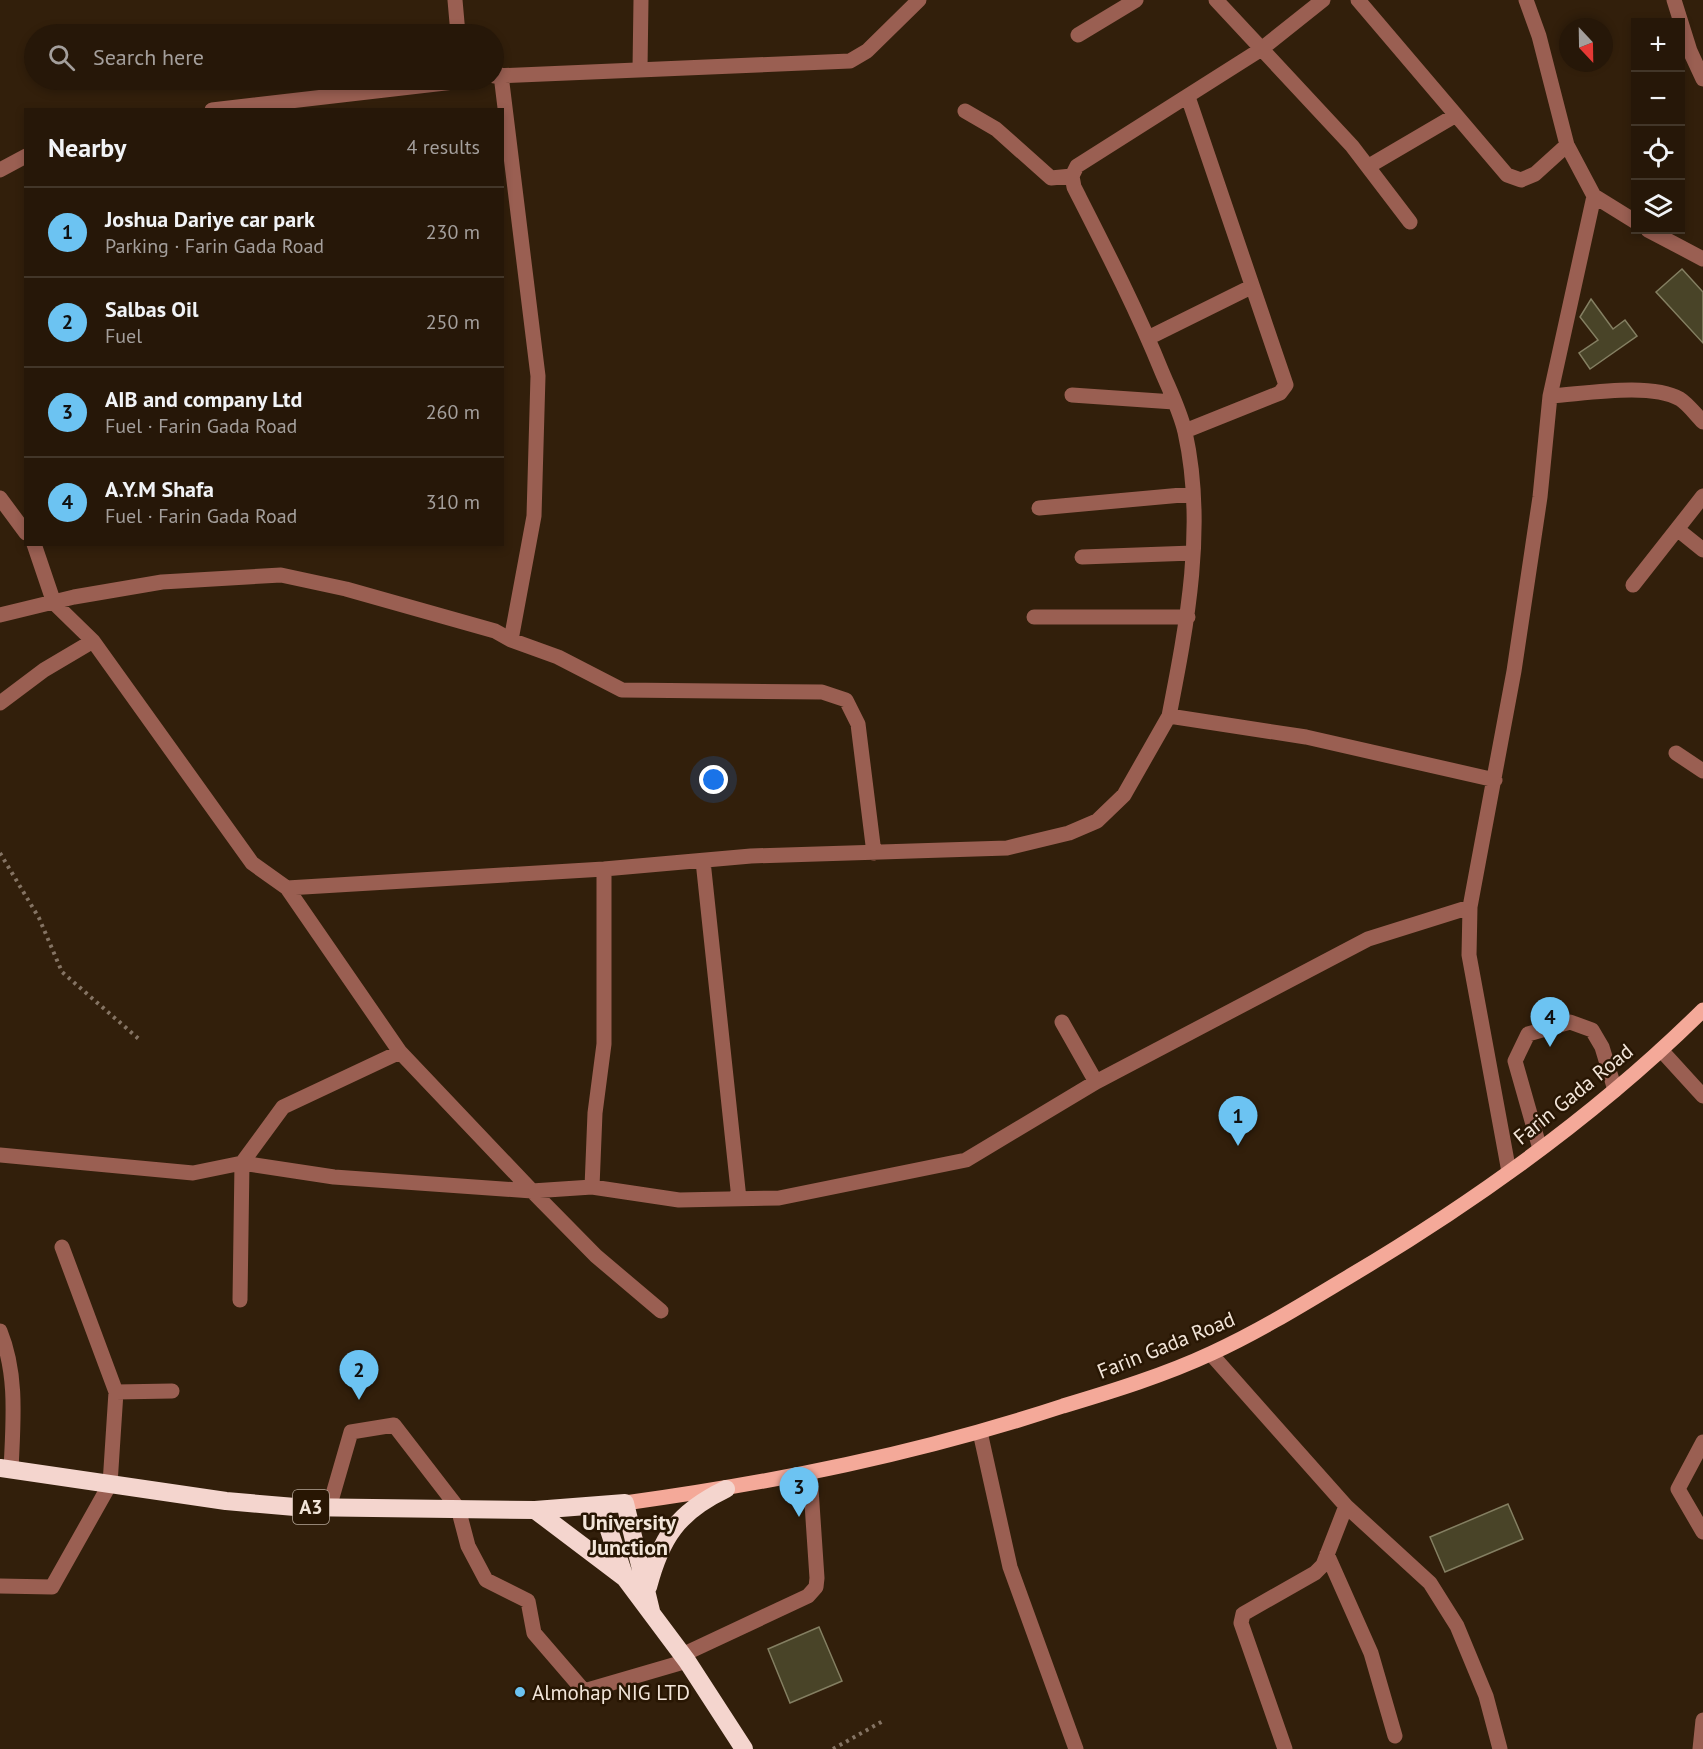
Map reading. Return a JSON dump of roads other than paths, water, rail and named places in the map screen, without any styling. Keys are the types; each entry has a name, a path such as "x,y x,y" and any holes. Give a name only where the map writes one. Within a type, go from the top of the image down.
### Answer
{"highway":[{"name":"A3","path":"5,1469 226,1501 329,1508 535,1510 625,1503"},
{"path":"647,1589 654,1563 669,1533 681,1517 700,1502 726,1489"},
{"path":"625,1503 651,1611"},
{"path":"601,1506 626,1578"},
{"path":"535,1510 626,1578 684,1658 744,1749"}],"main road":[{"name":"Farin Gada Road","path":"625,1503 726,1489 810,1474 980,1432 1112,1391 1211,1354 1292,1311 1441,1220 1540,1149 1615,1090 1703,1010"}],"street":[{"path":"455,0 457,24"},
{"path":"640,69 641,0"},
{"path":"504,76 850,61 867,51 919,0"},
{"path":"1078,35 1136,0"},
{"path":"1216,0 1369,166 1410,222"},
{"path":"287,888 604,869 751,856 1007,848 1069,833 1097,821 1124,795 1169,716 1188,617 1193,553 1193,494 1185,431 1174,402 1148,338 1074,187 1072,176 1077,166 1188,98 1260,50 1323,0"},
{"path":"1358,0 1507,175 1521,180 1535,174 1567,145"},
{"path":"1526,0 1539,36 1567,145 1594,196 1631,219"},
{"path":"1674,0 1690,51 1703,79"},
{"path":"229,108 381,90"},
{"path":"499,90 501,108"},
{"path":"1185,431 1285,389 1286,385 1188,98"},
{"path":"965,111 996,129 1051,178 1072,176"},
{"path":"1369,166 1456,115"},
{"path":"504,127 538,376 534,516 511,640"},
{"path":"0,170 24,157"},
{"path":"1509,1172 1469,955 1470,907 1495,780 1540,497 1550,396 1594,196"},
{"path":"1655,234 1703,260"},
{"path":"1148,338 1251,287"},
{"path":"1550,396 1643,391 1668,395 1680,399 1703,422"},
{"path":"1072,395 1174,402"},
{"path":"1039,508 1193,494"},
{"path":"1633,585 1703,496"},
{"path":"0,498 24,530"},
{"path":"1677,529 1703,550"},
{"path":"35,546 54,603 93,640 252,863 287,888 400,1052 596,1256 661,1311"},
{"path":"1083,557 1193,553"},
{"path":"0,615 162,582 281,575 346,589 495,631 511,640 558,657 622,690 822,692 846,700 858,724 874,853"},
{"path":"1034,617 1188,617"},
{"path":"0,703 44,670 93,640"},
{"path":"1169,716 1306,737 1495,780"},
{"path":"1676,753 1703,771"},
{"path":"703,861 740,1199"},
{"path":"592,1187 595,1113 604,1044 604,869"},
{"path":"0,1155 193,1173 242,1163 334,1177 532,1191 592,1187 679,1200 779,1198 966,1160 1096,1082 1368,939 1470,907"},
{"path":"1062,1022 1096,1082"},
{"path":"1540,1149 1515,1060 1527,1034 1570,1022 1592,1030 1602,1047 1615,1090"},
{"path":"1661,1050 1703,1096"},
{"path":"240,1300 242,1163 283,1107 400,1052"},
{"path":"0,1586 52,1587 110,1484 116,1392 62,1246"},
{"path":"0,1331 11,1361 14,1417 5,1469"},
{"path":"1211,1354 1346,1506 1430,1582 1457,1626 1486,1696 1500,1749"},
{"path":"116,1392 172,1391"},
{"path":"329,1508 351,1432 394,1425 458,1508 468,1546 486,1580 528,1601 534,1633 584,1691 684,1658 808,1596 816,1587 817,1578 810,1474"},
{"path":"980,1432 1010,1567 1076,1749"},
{"path":"1703,1442 1678,1489 1703,1532"},
{"path":"1285,1749 1241,1623 1243,1614 1315,1573 1323,1565 1346,1506"},
{"path":"1328,1554 1371,1653 1395,1736"},
{"path":"1700,1749 1703,1720"}],"place":[{"name":"A.Y.M Shafa","path":"1550,1047"},
{"name":"Joshua Dariye car park","path":"1238,1146"},
{"name":"Salbas Oil","path":"359,1400"},
{"name":"AIB and company Ltd","path":"799,1517"},
{"name":"Almohap NIG LTD","path":"520,1692"}],"district":[{"name":"University Junction","path":"629,1534"}]}
